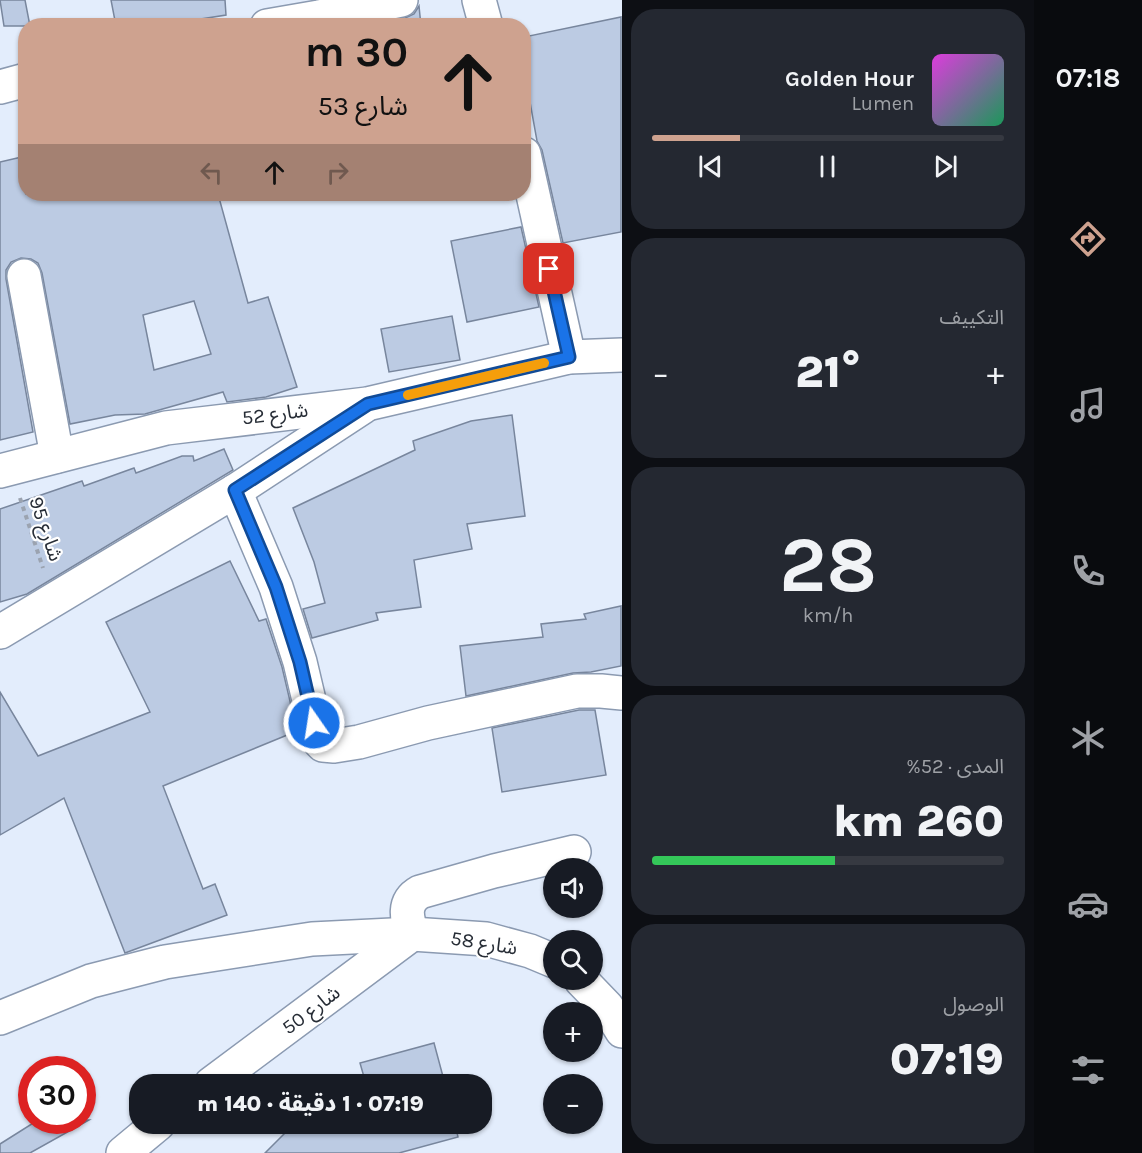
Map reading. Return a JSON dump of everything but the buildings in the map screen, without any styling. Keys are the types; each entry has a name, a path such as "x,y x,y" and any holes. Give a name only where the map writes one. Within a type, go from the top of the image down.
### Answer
{"street":[{"path":"313,18 401,0"},
{"path":"479,0 484,18"},
{"path":"0,87 18,82"},
{"path":"531,186 569,357"},
{"path":"24,276 57,456"},
{"name":"شارع 52","path":"5,470 166,428 368,404 569,357 621,356"},
{"path":"0,632 235,490 368,404"},
{"path":"235,490 276,587 300,662 318,737 320,742 328,747 359,742 428,723 577,691 621,693"},
{"path":"411,934 406,917 407,908 412,898 420,892 574,852"},
{"name":"شارع 58","path":"0,1018 92,981 165,962 312,939 411,934 486,939 543,956"},
{"name":"شارع 50","path":"224,1074 411,934"},
{"path":"591,990 607,1007 621,1031"},
{"path":"123,1153 146,1134"}],"path":[{"name":"شارع 95","path":"5,470 54,598"}],"slow traffic":[{"path":"408,395 544,363"}],"route":[{"path":"314,723 300,662 276,587 235,490 368,404 569,357 549,269"}]}
